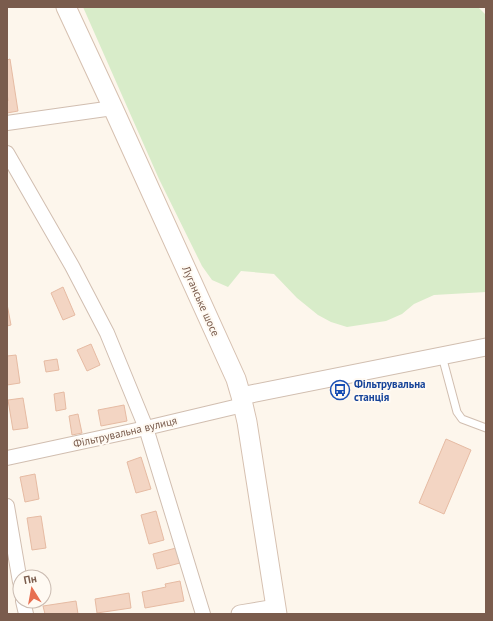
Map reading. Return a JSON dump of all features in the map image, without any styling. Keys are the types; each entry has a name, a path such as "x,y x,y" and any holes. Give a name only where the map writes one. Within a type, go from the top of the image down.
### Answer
{"main road":[{"name":"Луганське шосе","path":"66,7 236,379 247,422 277,611"}],"street":[{"path":"7,123 113,108"},
{"path":"7,153 72,266 107,333 146,428 203,614"},
{"path":"242,401 486,346"},
{"name":"Фільтрувальна вулиця","path":"7,458 146,428 242,401"},
{"path":"7,506 8,522 17,569"},
{"path":"240,614 277,611"}],"lane":[{"path":"442,356 457,412 462,419 486,428"}],"green space":[{"path":"83,7 478,7 486,15 486,292 434,295 414,304 402,314 386,321 347,327 331,322 318,315 297,298 274,274 241,271 228,287 212,280 202,266 159,179"}],"building":[{"path":"10,59 18,111 7,113 7,60"},
{"path":"63,287 75,315 63,320 51,293"},
{"path":"7,304 11,325 7,326"},
{"path":"91,344 100,365 87,371 77,350"},
{"path":"16,355 20,383 7,385 7,356"},
{"path":"57,359 59,370 46,372 44,361"},
{"path":"64,392 66,409 56,411 54,394"},
{"path":"23,398 28,428 13,430 8,400"},
{"path":"124,405 127,421 101,426 98,410"},
{"path":"78,414 82,433 72,435 69,416"},
{"path":"446,439 471,450 444,514 419,503"},
{"path":"141,457 151,489 136,493 127,462"},
{"path":"35,474 39,499 25,502 20,477"},
{"path":"156,511 164,540 149,544 141,515"},
{"path":"41,516 46,548 32,550 27,518"},
{"path":"176,548 180,563 157,569 153,554"},
{"path":"180,581 184,601 145,608 142,592 166,587 165,584"},
{"path":"129,593 131,608 97,613 95,599"},
{"path":"76,601 78,614 45,614 44,609 52,609 52,605"}],"place":[{"name":"Фільтрувальна станція","path":"340,390"}]}
